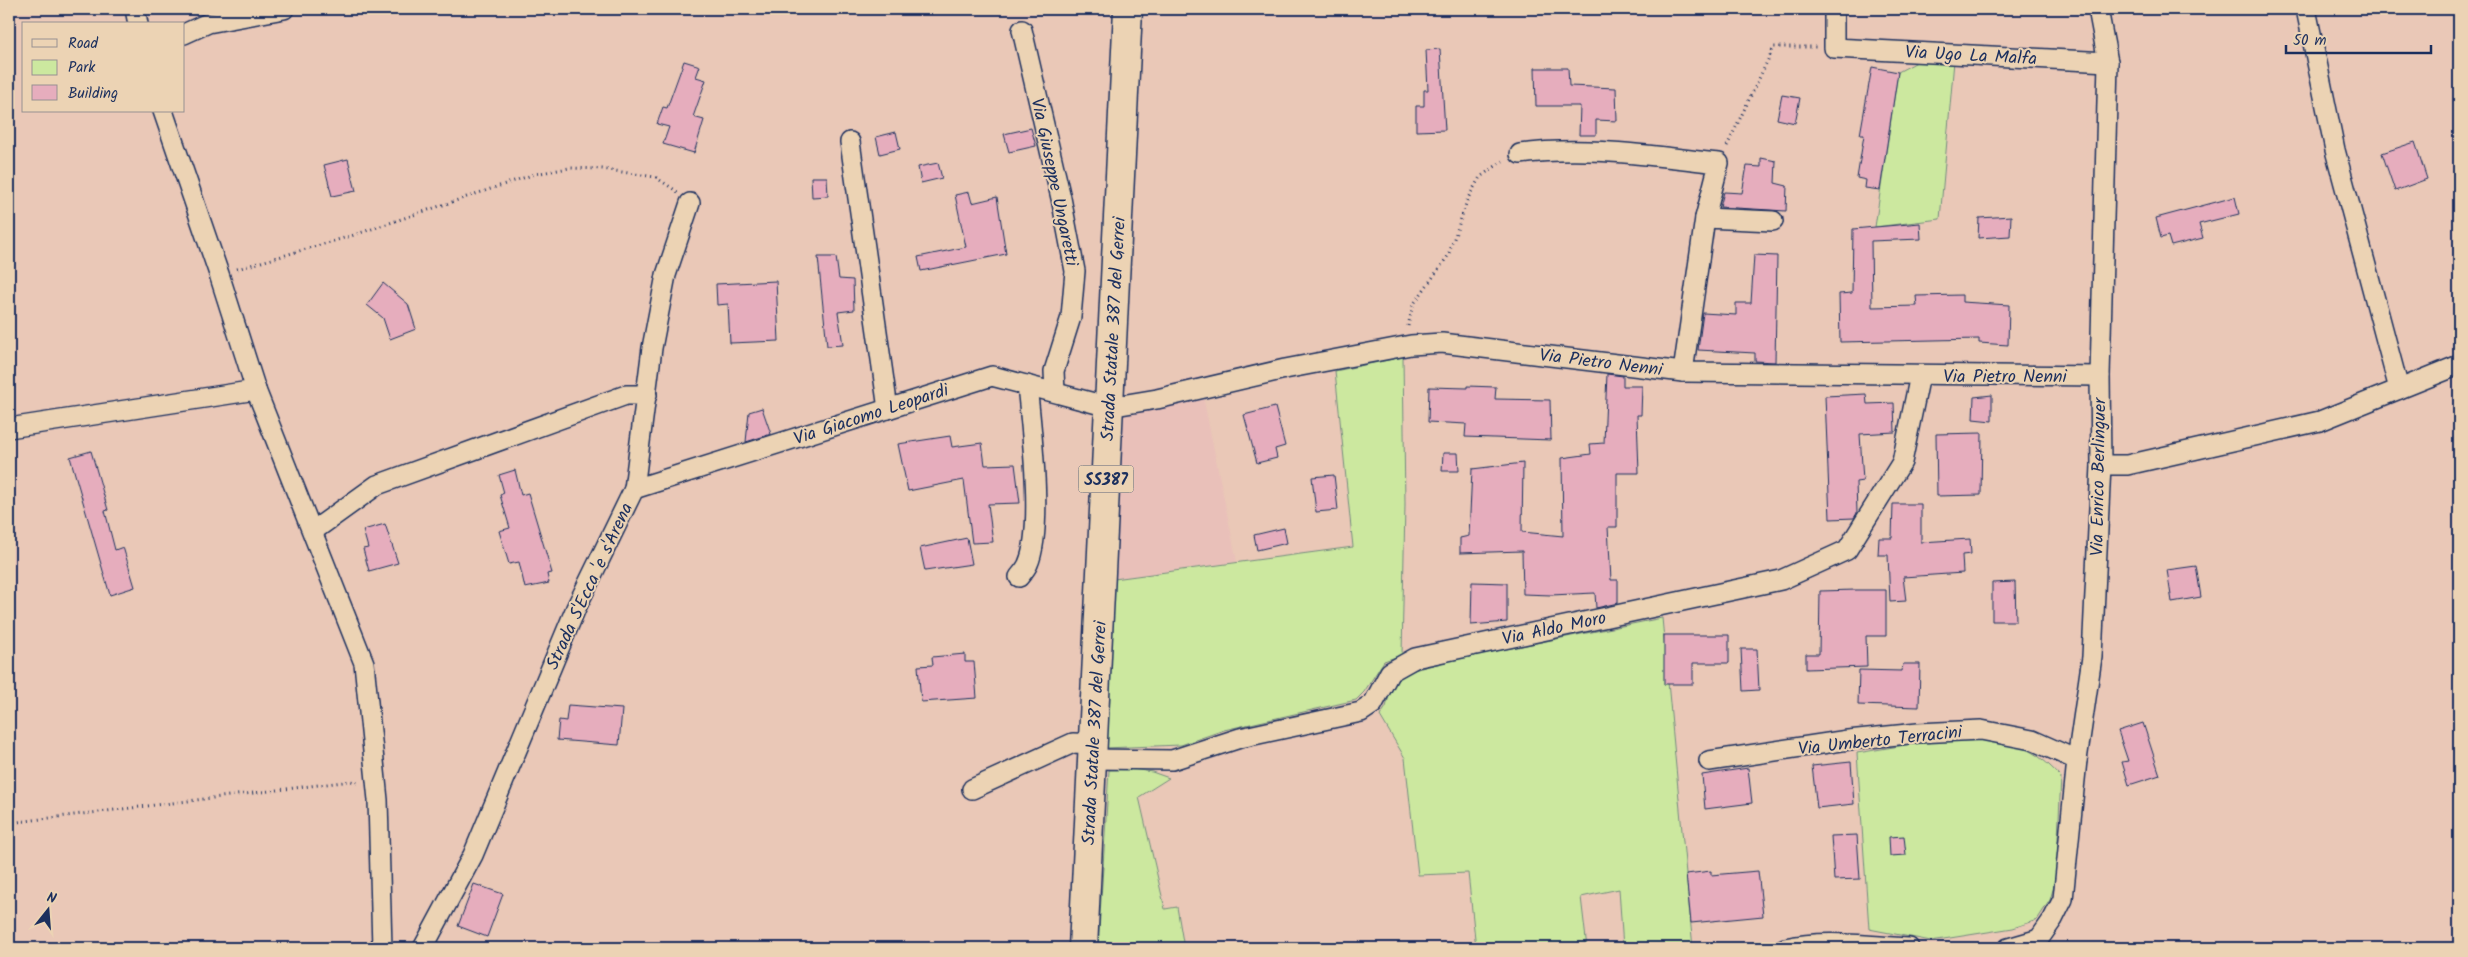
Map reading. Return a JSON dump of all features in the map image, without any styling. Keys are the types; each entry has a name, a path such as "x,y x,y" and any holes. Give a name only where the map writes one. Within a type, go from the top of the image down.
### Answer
{"main road":[{"name":"Strada Statale 387 del Gerrei","path":"1083,948 1128,9"}],"street":[{"path":"135,9 138,22"},
{"path":"185,34 208,23 284,9"},
{"path":"1834,9 1834,48"},
{"name":"Via Enrico Berlinguer","path":"2008,948 2040,938 2063,898 2077,760 2092,657 2101,465 2100,376 2108,62 2098,9"},
{"path":"2306,9 2335,150 2399,389"},
{"name":"Via Giuseppe Ungaretti","path":"1022,30 1061,198 1075,270 1072,317 1054,371 1054,392"},
{"name":"Via Ugo La Malfa","path":"1834,48 2108,62"},
{"path":"163,112 219,274 256,390 364,663 377,788 382,948"},
{"path":"850,142 888,409"},
{"path":"1520,154 1549,150 1605,151 1719,163 1705,218 1683,372"},
{"name":"Strada S'Ecca 'e s'Arena","path":"423,948 473,855 576,608 634,489 652,348 666,275 690,203"},
{"path":"1705,218 1773,221"},
{"name":"Via Pietro Nenni","path":"1110,407 1405,346 1451,344 1683,372 2100,376"},
{"path":"2101,465 2127,465 2320,421 2459,365"},
{"name":"Via Aldo Moro","path":"972,789 1073,743 1093,752 1172,760 1240,738 1361,712 1373,704 1390,672 1415,658 1772,582 1790,576 1847,550 1902,462 1920,375"},
{"name":"Via Giacomo Leopardi","path":"634,489 992,376 1110,407"},
{"path":"1019,577 1028,564 1034,530 1034,457 1027,385"},
{"path":"9,428 256,390"},
{"path":"313,531 377,485 626,395 647,394"},
{"name":"Via Umberto Terracini","path":"1709,761 1857,739 1918,733 1981,730 2032,740 2077,760"},
{"path":"1785,948 1798,945 1849,944 1909,948"}],"path":[{"path":"1719,163 1774,47 1834,48"},
{"path":"1405,346 1413,305 1448,256 1468,198 1480,177 1504,161 1520,154"},
{"path":"219,274 351,236 535,174 569,168 602,169 654,177 679,193 690,203"},
{"path":"9,823 350,781 377,788"}],"shaded area":[{"path":"1199,377 1237,562 1114,579 1121,396"}],"green space":[{"path":"1954,61 1940,219 1875,227 1898,72 1917,62"},
{"path":"1403,357 1405,504 1402,655 1384,661 1364,692 1356,700 1224,730 1181,745 1104,748 1114,579 1353,547 1335,371"},
{"path":"1662,618 1693,948 1623,948 1619,889 1581,897 1587,948 1476,948 1468,873 1418,875 1405,758 1380,716 1386,707 1392,685 1406,672 1456,659"},
{"path":"1978,740 2024,748 2042,759 2061,777 2056,879 2050,900 2037,920 2013,928 1931,941 1869,929 1857,753 1924,742"},
{"path":"1132,769 1152,772 1169,778 1139,797 1165,909 1177,907 1184,948 1098,948 1109,770"}],"building":[{"path":"1440,49 1445,130 1416,131 1416,106 1424,106 1424,90 1428,90 1426,50"},
{"path":"684,61 700,66 696,77 706,80 693,117 704,120 694,153 663,144 669,127 657,124 663,107 667,108"},
{"path":"1872,67 1898,72 1880,190 1865,188 1866,180 1857,178 1864,135 1860,135"},
{"path":"1535,68 1568,68 1569,86 1616,88 1617,121 1596,120 1596,135 1579,135 1580,106 1536,106"},
{"path":"1782,95 1800,98 1795,123 1777,119"},
{"path":"1031,128 1036,146 1009,152 1004,134"},
{"path":"896,132 900,149 880,154 876,137"},
{"path":"2415,142 2427,179 2395,191 2382,153"},
{"path":"1761,158 1776,161 1775,183 1787,186 1786,211 1720,207 1724,192 1742,193 1747,166 1761,167"},
{"path":"348,159 356,191 332,196 324,165"},
{"path":"938,163 942,178 921,183 918,167"},
{"path":"811,177 827,177 828,196 812,197"},
{"path":"969,192 972,203 997,197 1006,254 921,271 918,257 966,247 955,195"},
{"path":"2235,197 2239,214 2199,224 2203,238 2171,246 2168,236 2161,238 2156,218"},
{"path":"2011,216 2010,236 1978,238 1979,218"},
{"path":"1920,223 1921,239 1871,241 1872,307 1917,306 1916,296 1962,295 1962,302 2009,305 2008,345 1979,343 1979,339 1840,342 1839,294 1852,293 1853,229"},
{"path":"1754,255 1777,256 1775,362 1755,361 1755,353 1698,350 1703,313 1736,315 1736,303 1751,303"},
{"path":"818,257 836,257 839,279 853,280 854,310 838,312 843,345 827,346"},
{"path":"776,281 779,341 730,343 728,304 717,305 716,284"},
{"path":"383,283 408,304 416,329 390,339 383,318 367,305"},
{"path":"1607,374 1623,376 1623,386 1642,386 1641,415 1637,415 1639,473 1617,473 1617,527 1608,527 1611,580 1618,580 1618,603 1596,608 1595,593 1523,594 1522,551 1460,553 1460,538 1469,536 1472,469 1523,463 1522,532 1563,536 1562,458 1591,454 1590,444 1604,443"},
{"path":"1467,386 1496,387 1495,399 1550,400 1551,440 1465,437 1466,424 1428,422 1429,387 1467,388"},
{"path":"1866,394 1867,404 1894,403 1895,432 1860,434 1863,481 1856,482 1857,513 1854,518 1830,519 1825,396"},
{"path":"1992,395 1992,421 1973,419 1974,397"},
{"path":"1275,407 1285,446 1275,449 1277,458 1257,463 1244,415"},
{"path":"762,408 771,434 746,442 749,412"},
{"path":"1982,433 1981,495 1937,496 1936,434"},
{"path":"950,436 952,447 982,443 985,465 1015,464 1020,503 988,504 993,542 972,543 964,480 908,491 898,444"},
{"path":"91,451 108,510 105,511 115,550 123,547 135,587 110,595 70,457"},
{"path":"1443,453 1458,453 1459,471 1442,471"},
{"path":"515,470 521,495 528,493 552,573 547,574 549,583 525,588 519,562 509,564 499,531 510,528 500,495 504,493 499,475"},
{"path":"1334,475 1338,510 1316,512 1312,477"},
{"path":"1893,504 1921,504 1921,542 1970,539 1971,554 1962,555 1963,573 1903,577 1906,601 1890,602 1888,555 1878,555 1879,538 1892,538"},
{"path":"385,524 398,563 369,571 363,549 368,548 363,530"},
{"path":"1284,528 1287,543 1257,550 1254,535"},
{"path":"967,538 972,564 925,571 920,548"},
{"path":"2196,566 2201,597 2172,602 2167,570"},
{"path":"1472,582 1507,583 1507,622 1471,625"},
{"path":"2015,582 2016,621 1992,621 1992,583"},
{"path":"1886,590 1886,636 1866,636 1867,667 1806,669 1806,654 1819,654 1820,591"},
{"path":"1664,635 1729,635 1729,663 1693,663 1693,684 1664,684"},
{"path":"1741,649 1757,649 1759,690 1743,691"},
{"path":"965,654 965,662 974,662 977,698 921,702 918,666 933,665 932,657"},
{"path":"1903,664 1920,664 1919,707 1858,705 1859,670 1902,671"},
{"path":"568,705 622,709 619,745 557,740 559,720 566,721"},
{"path":"2143,723 2160,775 2129,785 2122,762 2128,761 2118,731"},
{"path":"1851,762 1854,804 1817,808 1812,766"},
{"path":"1748,768 1752,803 1705,809 1702,775"},
{"path":"1857,835 1860,879 1834,880 1831,836"},
{"path":"1904,836 1906,855 1890,856 1889,837"},
{"path":"1711,871 1711,875 1758,871 1763,916 1691,923 1686,874"},
{"path":"474,884 503,894 487,937 458,926"}]}
